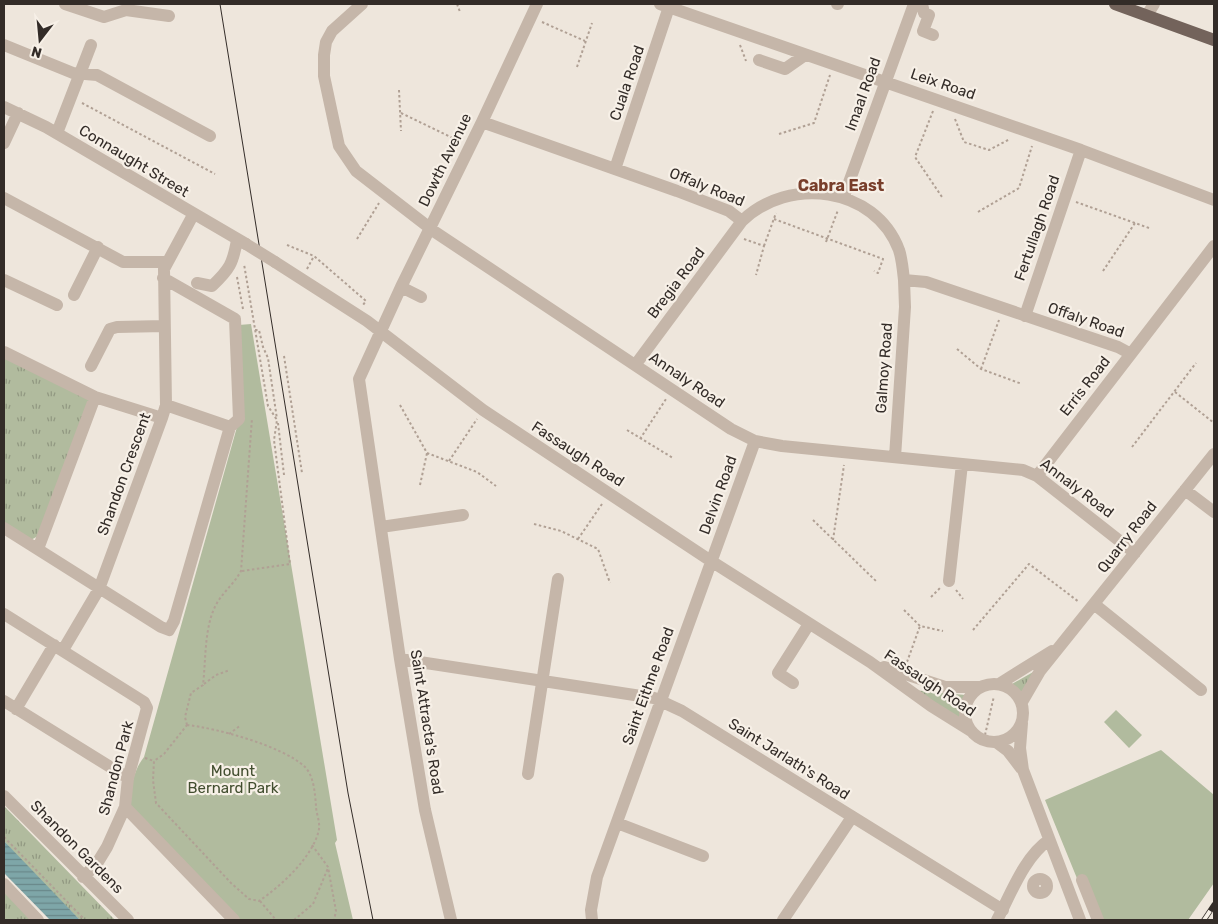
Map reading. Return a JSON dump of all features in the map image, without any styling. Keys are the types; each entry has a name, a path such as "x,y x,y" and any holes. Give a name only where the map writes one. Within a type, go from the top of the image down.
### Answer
{"main road":[{"path":"1116,4 1214,40"}],"street":[{"path":"65,4 104,17 126,10 169,16"},
{"path":"104,17 113,4"},
{"name":"Annaly Road","path":"362,4 332,31 326,42 324,76 332,117 344,156 356,171 384,194 672,390 731,429 755,441 845,453 1023,470 1037,476 1136,553"},
{"name":"Dowth Avenue","path":"380,331 537,4"},
{"name":"Imaal Road","path":"844,196 914,4"},
{"path":"922,4 924,13 929,15 923,31 933,35"},
{"path":"1147,15 1154,4"},
{"name":"Leix Road","path":"665,5 1036,134 1214,200"},
{"name":"Cuala Road","path":"615,169 665,5"},
{"path":"4,45 73,73 97,74 210,136"},
{"path":"57,134 90,45"},
{"path":"759,60 786,69 805,55"},
{"name":"Connaught Street","path":"4,107 57,134 275,262"},
{"path":"4,142 18,113"},
{"name":"Offaly Road","path":"482,122 729,211 742,221 763,205 783,198 816,193 844,196 862,206 890,233 899,250 904,280 926,282 1118,347 1131,354"},
{"name":"Fertullagh Road","path":"1025,316 1081,150"},
{"path":"4,198 123,262 131,264 166,262"},
{"name":"Shandon Crescent","path":"16,708 98,589 162,418 166,406 163,278 166,262 193,215"},
{"name":"Bregia Road","path":"636,364 742,221"},
{"path":"197,283 212,286 226,273 233,262 241,242"},
{"name":"Erris Road","path":"1037,476 1214,246"},
{"path":"74,295 98,247"},
{"name":"Fassaugh Road","path":"275,262 380,331 483,410 711,561 870,662 983,740"},
{"path":"4,528 161,627 168,630 174,621 230,427 239,418 235,318 163,278"},
{"path":"4,280 57,306"},
{"name":"Galmoy Road","path":"895,457 905,307 904,280"},
{"path":"400,287 421,297"},
{"path":"91,366 110,329 117,327 164,326"},
{"name":"Saint Attracta's Road","path":"380,331 362,369 360,385 400,659 425,810 452,920"},
{"path":"4,352 95,397 162,418"},
{"path":"38,549 95,397"},
{"path":"166,406 230,427"},
{"name":"Delvin Road","path":"711,561 755,441"},
{"name":"Quarry Road","path":"1022,702 1040,671 1214,454"},
{"path":"949,581 962,464"},
{"path":"1185,490 1214,512"},
{"path":"381,527 463,515"},
{"name":"Saint Eithne Road","path":"592,920 591,910 597,876 711,561"},
{"path":"528,774 558,579"},
{"path":"1092,607 1201,690"},
{"name":"Shandon Park","path":"4,614 144,702 148,708 128,778 125,807 104,853 83,877"},
{"path":"793,682 778,673 809,624"},
{"name":"Quarry Road","path":"997,683 1060,646"},
{"name":"Saint Jarlath's Road","path":"400,659 660,700 682,711 852,817 1000,915"},
{"name":"Fassaugh Road","path":"870,662 945,687 981,687 997,683"},
{"path":"997,683 1013,690 1022,702 1020,748 1023,770 1080,920"},
{"path":"972,731 965,714 966,706 969,698 981,687"},
{"path":"4,701 128,778"},
{"path":"996,742 1012,736 1022,723"},
{"path":"983,740 996,742 1008,751 1023,770"},
{"name":"Shandon Gardens","path":"4,796 128,920"},
{"path":"125,807 234,920"},
{"path":"784,920 852,817"},
{"path":"617,824 703,856"},
{"path":"1000,915 1034,854 1049,840"},
{"path":"1021,876 1034,882"},
{"path":"1082,880 1098,920"},
{"path":"4,884 38,920"}],"path":[{"path":"457,4 460,12"},
{"path":"530,17 586,41"},
{"path":"577,67 592,23"},
{"path":"779,134 814,123 834,63"},
{"path":"399,90 401,131"},
{"path":"71,97 215,174"},
{"path":"938,100 915,158 942,197"},
{"path":"401,113 470,146"},
{"path":"953,115 964,142 988,150 1012,138"},
{"path":"978,212 1019,188 1036,134"},
{"path":"357,239 384,194"},
{"path":"826,242 844,196"},
{"path":"1065,198 1149,228"},
{"path":"756,275 777,210"},
{"path":"774,220 883,259 878,272 874,271"},
{"path":"1103,270 1135,223"},
{"path":"732,235 764,246"},
{"path":"287,245 314,256 366,301 363,305"},
{"path":"308,269 314,256"},
{"path":"240,571 290,564 274,440 277,420 268,406 244,262"},
{"path":"980,369 1003,308"},
{"path":"255,330 259,330 262,347 268,358 284,476"},
{"path":"957,349 980,369 1022,384"},
{"path":"284,356 302,473"},
{"path":"1132,447 1196,364"},
{"path":"640,439 672,390"},
{"path":"1175,392 1214,424"},
{"path":"400,405 427,453 477,472 496,486"},
{"path":"449,461 483,410"},
{"path":"627,430 673,458"},
{"path":"420,485 427,453"},
{"path":"833,540 845,453"},
{"path":"578,539 608,493"},
{"path":"813,520 877,582"},
{"path":"534,524 561,530 598,549 610,583"},
{"path":"203,685 211,620 216,604 234,585 240,571 244,550"},
{"path":"972,630 1029,564 1092,607"},
{"path":"904,610 920,626 943,631"},
{"path":"903,674 920,626"},
{"path":"187,725 185,716 191,693 216,675 230,670"},
{"path":"983,740 992,710 997,683"},
{"path":"187,725 229,734 275,750 306,768 317,794 316,806 319,828 312,845 301,862 281,885 259,901"},
{"path":"187,725 164,754 154,761 152,780 156,804 231,883 249,899 259,901 276,920"},
{"path":"229,734 241,725"},
{"path":"4,837 85,920"},
{"path":"312,845 328,867 336,911 334,920"},
{"path":"294,920 314,904 328,867"}],"green space":[{"name":"Mount Bernard Park","path":"251,324 337,840 335,843 353,920 239,920 131,807 133,781 137,768 144,757 237,427 239,325"},
{"path":"4,356 86,396 90,402 38,536 29,541 4,525"},
{"path":"1035,671 1021,694 1012,684"},
{"path":"913,690 965,695 959,719"},
{"path":"1116,710 1142,735 1129,748 1104,722"},
{"path":"1161,750 1214,795 1214,883 1188,920 1094,920 1045,800"},
{"path":"4,806 115,920 80,920 29,869 4,841"},
{"path":"4,891 32,920 4,920"}],"water":[{"path":"4,841 80,920 50,920 4,873"}],"tram line":[{"path":"220,4 348,793 373,920"}],"railway":[{"path":"1204,920 1214,905"}],"district":[{"name":"Cabra East","path":"841,185"}]}
